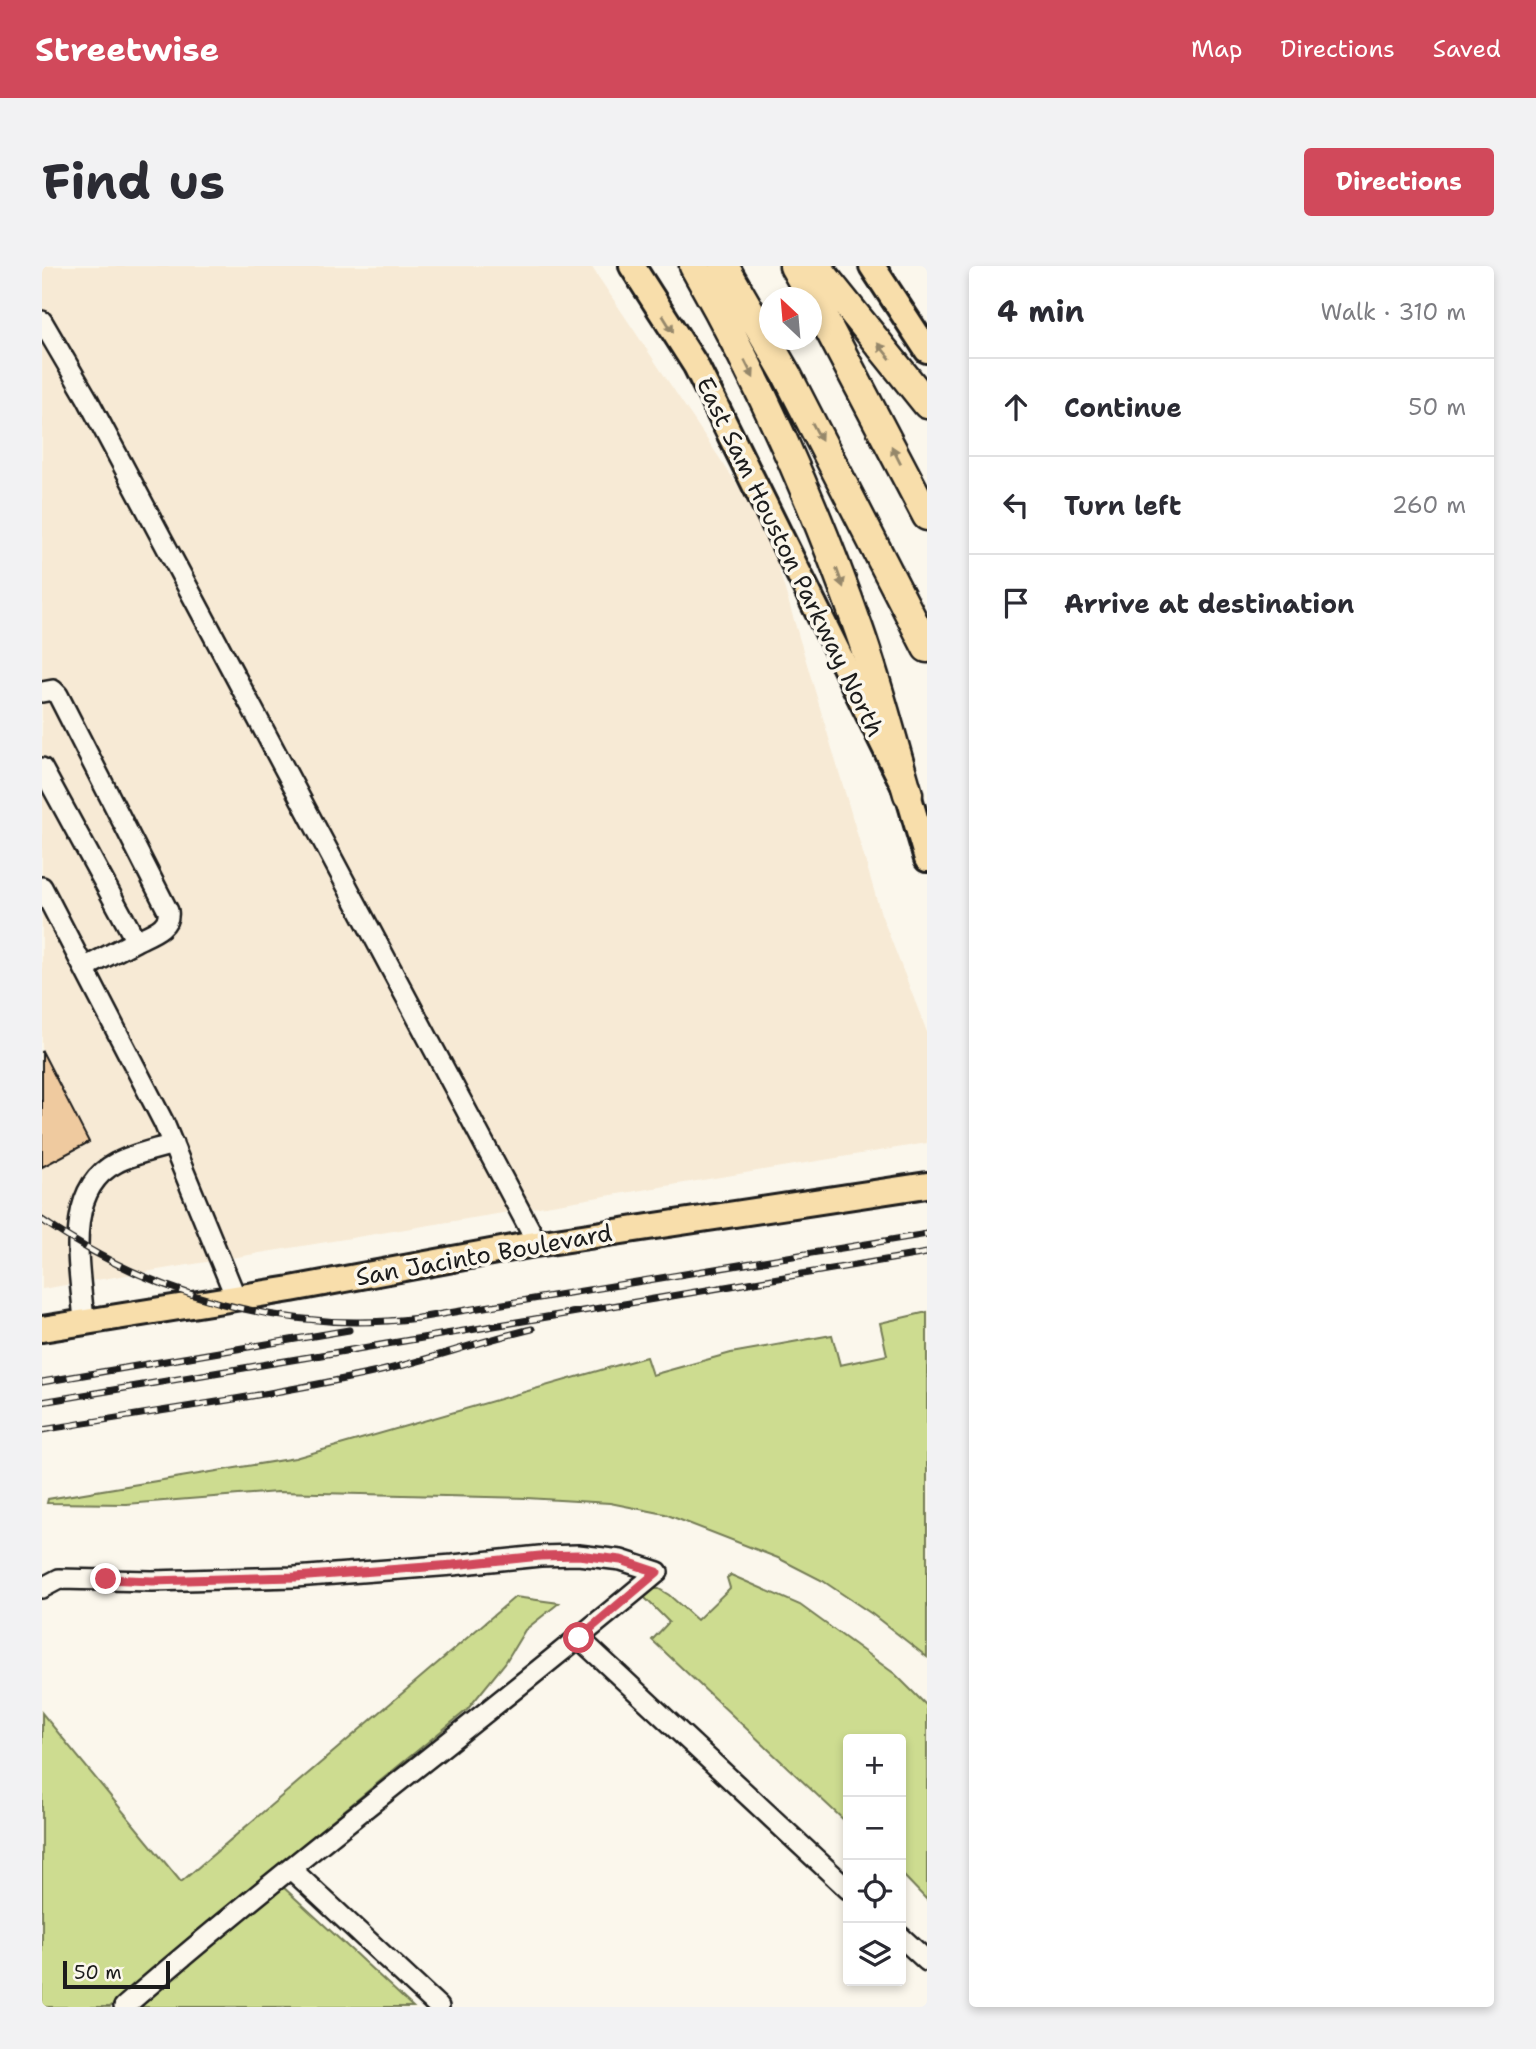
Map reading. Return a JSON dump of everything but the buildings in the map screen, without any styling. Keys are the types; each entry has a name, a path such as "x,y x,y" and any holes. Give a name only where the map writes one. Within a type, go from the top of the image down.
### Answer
{"highway":[{"path":"694,266 761,394 813,508 860,634 908,794"},
{"path":"724,266 793,388 927,648"},
{"path":"794,266 835,338 927,516"},
{"path":"816,266 927,404"}],"main road":[{"name":"East Sam Houston Parkway North","path":"632,266 696,366 908,794 927,859"},
{"path":"872,266 927,350"},
{"name":"San Jacinto Boulevard","path":"42,1329 236,1298 537,1243 927,1185"}],"street":[{"path":"42,321 94,411 537,1243"},
{"path":"42,692 53,690 58,695 169,917 166,925 83,968"},
{"path":"42,768 136,941"},
{"path":"42,887 173,1144 236,1298"},
{"path":"84,1322 77,1230 81,1206 91,1184 114,1164 173,1144"},
{"path":"42,1588 59,1579 152,1581 295,1577 578,1555 621,1560 657,1572 579,1638 211,1932 124,2007"},
{"path":"579,1638 843,1884"},
{"path":"291,1870 439,2007"},
{"path":"906,1942 927,1961"}],"shaded area":[{"path":"42,266 591,266 767,529 881,914 927,1032 927,1143 42,1289"}],"green space":[{"path":"927,1312 927,1657 872,1614 823,1581 778,1558 665,1514 610,1503 526,1498 277,1492 126,1504 47,1503 48,1499 295,1458 646,1357 652,1375 731,1353 832,1335 840,1365 887,1355 880,1323"},
{"path":"731,1575 800,1605 895,1674 927,1706 927,1900 906,1878 906,1734 843,1734 843,1819 652,1640 669,1622 643,1596 651,1589 659,1589 669,1595 697,1620 730,1588 727,1578"},
{"path":"515,1597 559,1603 525,1630 505,1663 467,1710 192,1935 110,2007 42,2007 42,1713 181,1882"},
{"path":"282,1886 413,2007 136,2007"}],"railway":[{"path":"42,1220 128,1269 174,1288 222,1303 270,1314 369,1322 418,1318 927,1234"},
{"path":"42,1402 927,1253"},
{"path":"42,1430 368,1374 532,1329"},
{"path":"42,1382 349,1330"}],"route":[{"path":"106,1579 152,1581 295,1577 578,1555 621,1560 657,1572 579,1638"}]}
